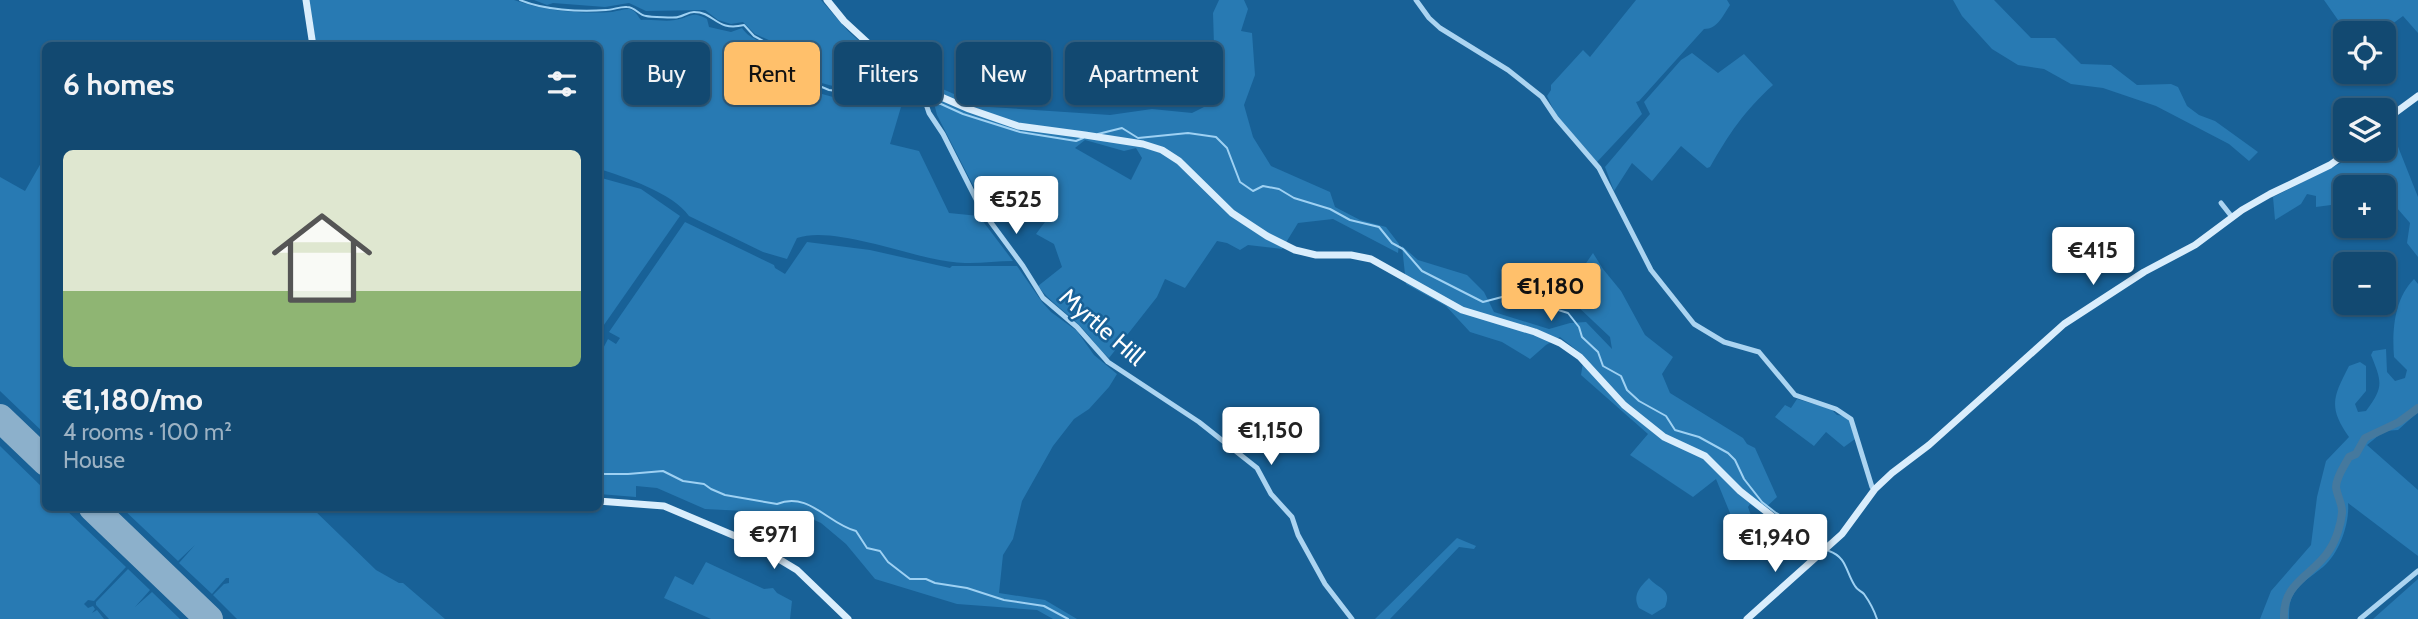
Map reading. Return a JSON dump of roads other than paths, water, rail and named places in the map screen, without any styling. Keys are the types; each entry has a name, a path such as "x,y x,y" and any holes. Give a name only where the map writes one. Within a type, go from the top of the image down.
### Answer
{"street":[{"path":"306,0 312,42"},
{"path":"827,0 844,21 867,42"},
{"path":"1416,0 1440,29 1508,70 1542,97 1556,118 1599,168 1651,270 1694,324 1724,342 1759,352 1795,395 1836,409 1851,419 1872,487 1875,489"},
{"path":"942,96 1002,122 1037,130 1143,144 1170,154 1232,213 1267,236 1295,250 1316,255 1351,255 1371,259 1462,310 1535,332 1560,343 1580,357 1624,405 1654,429 1673,443 1705,456 1740,491 1823,550"},
{"path":"2396,112 2418,96"},
{"name":"Myrtle Hill","path":"928,105 981,209 1043,298 1077,327 1108,362 1199,422 1257,468 1271,494 1292,517 1298,535 1325,584 1352,619"},
{"path":"1747,619 1842,534 1875,489 1892,472 1929,445 2064,324 2144,272 2195,245 2232,217 2270,194 2336,161"},
{"path":"2221,203 2232,217"},
{"path":"602,501 664,506 754,544 797,570 848,619"},
{"path":"2360,619 2418,571"}],"waterway":[{"path":"520,0 540,6 573,10 630,7 652,17 701,13 727,26 744,25 754,36 767,43 791,74 829,90 881,97 903,103 941,104 1020,132 1076,141 1083,138"},
{"path":"1098,134 1122,128 1138,138 1188,133 1216,137 1227,148 1240,182 1253,191 1263,186 1279,189 1294,198 1330,209 1350,220 1379,227 1422,271 1483,302 1502,297 1512,290 1538,300 1542,305 1568,313 1579,327 1582,337 1598,352 1603,366 1621,376 1627,390 1639,401 1666,416 1675,430 1699,437 1728,453 1762,502 1798,525 1821,547"},
{"path":"2284,619 2288,596 2324,558 2336,537 2342,510 2336,483 2349,457 2356,454 2365,438 2399,422 2418,408"},
{"path":"602,473 663,471 683,481 704,484 725,495 777,504 788,501 809,505 856,531 867,548 880,551 888,562 910,579 926,579 1004,600 1044,606 1068,619"},
{"path":"1829,551 1843,561 1852,581 1866,597 1877,619"}]}
